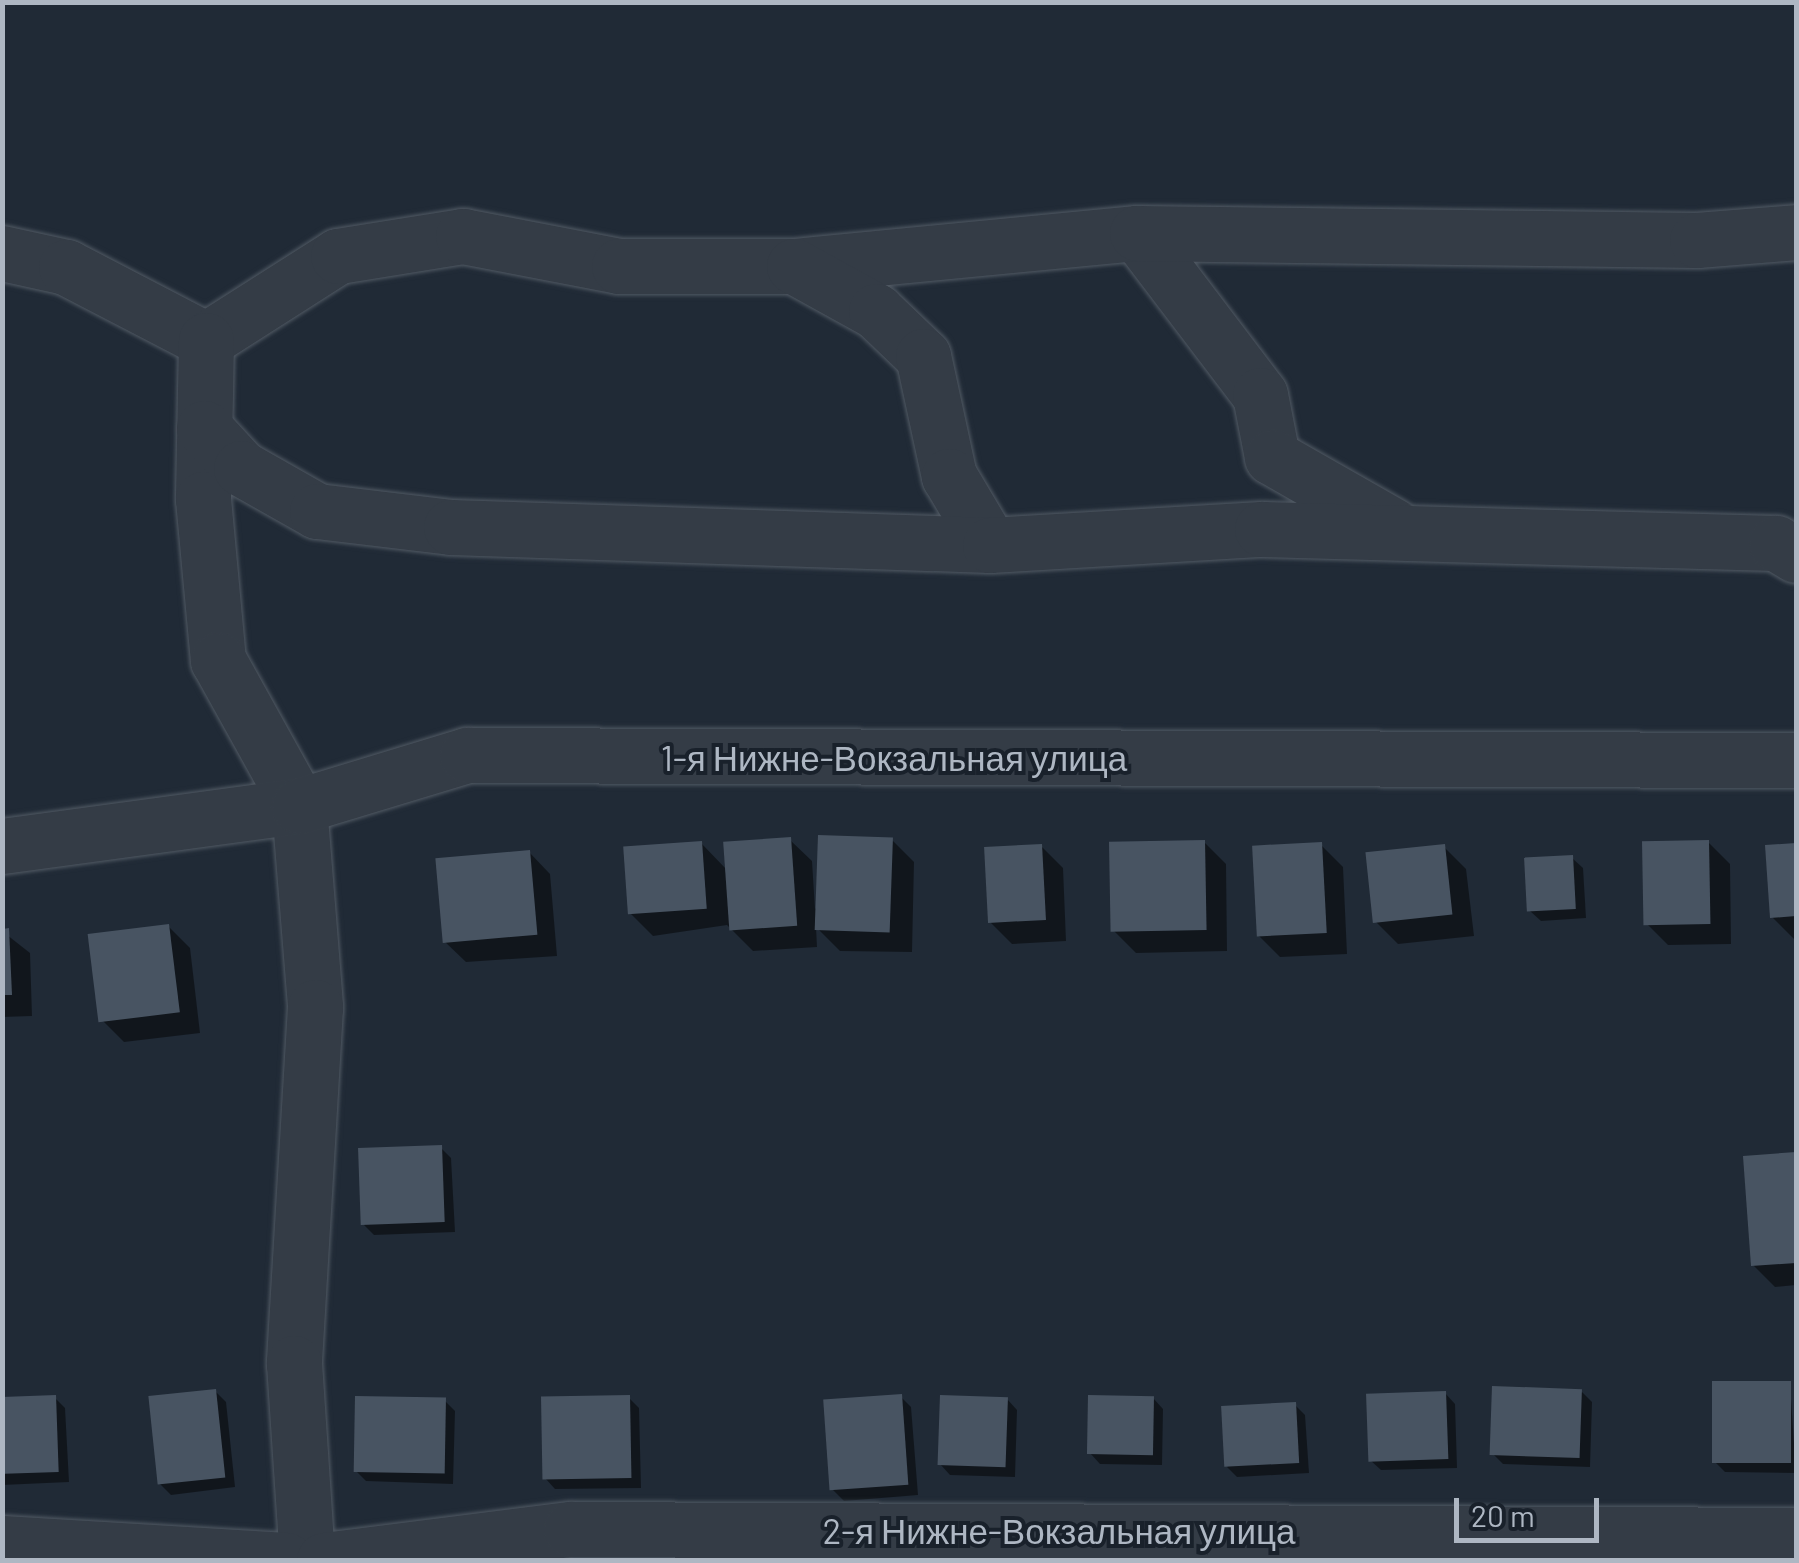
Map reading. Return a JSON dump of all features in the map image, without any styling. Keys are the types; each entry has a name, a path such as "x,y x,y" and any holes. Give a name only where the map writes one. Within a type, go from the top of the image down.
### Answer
{"street":[{"path":"206,340 338,256 463,236 619,266 794,266 1137,233 1697,240 1796,232"},
{"path":"1137,233 1260,395 1272,457 1352,510 1414,534"},
{"path":"2,253 66,267 206,340"},
{"path":"794,266 876,311 923,356 948,476 990,544"},
{"path":"206,340 204,428 218,660 300,806 315,1006 294,1362 307,1560"},
{"path":"204,428 242,468 317,511 450,527 990,544 1262,530 1776,543 1796,555"},
{"name":"1-я Нижне-Вокзальная улица","path":"2,846 300,806 467,756 1796,760"},
{"name":"2-я Нижне-Вокзальная улица","path":"324,1560 571,1529 1796,1535"},
{"path":"2,1543 285,1560"}],"building":[{"path":"818,835 893,838 890,933 815,930"},
{"path":"791,837 797,926 729,931 723,842"},
{"path":"1205,840 1207,930 1111,932 1109,842"},
{"path":"1709,840 1710,924 1643,925 1642,841"},
{"path":"702,841 707,909 628,914 623,847"},
{"path":"1322,842 1327,933 1257,937 1252,846"},
{"path":"1796,843 1796,916 1770,918 1765,845"},
{"path":"1042,844 1046,920 988,923 984,847"},
{"path":"1445,844 1452,915 1373,923 1365,852"},
{"path":"530,850 537,935 443,943 435,858"},
{"path":"1573,855 1576,909 1527,911 1524,858"},
{"path":"169,924 180,1012 98,1022 88,934"},
{"path":"9,928 12,995 3,995 3,929"},
{"path":"442,1145 445,1222 361,1225 358,1148"},
{"path":"1796,1152 1796,1263 1751,1266 1743,1156"},
{"path":"1712,1381 1791,1381 1791,1463 1712,1463"},
{"path":"1492,1386 1582,1389 1580,1458 1490,1455"},
{"path":"216,1389 225,1478 158,1485 148,1396"},
{"path":"1446,1391 1448,1459 1368,1462 1366,1394"},
{"path":"902,1394 908,1485 830,1490 823,1400"},
{"path":"56,1395 59,1472 5,1474 2,1397"},
{"path":"630,1395 631,1478 542,1480 541,1397"},
{"path":"940,1395 1008,1397 1006,1467 938,1465"},
{"path":"1088,1395 1154,1396 1153,1455 1087,1454"},
{"path":"355,1396 446,1398 445,1474 354,1472"},
{"path":"1296,1402 1299,1463 1224,1467 1221,1406"}]}
